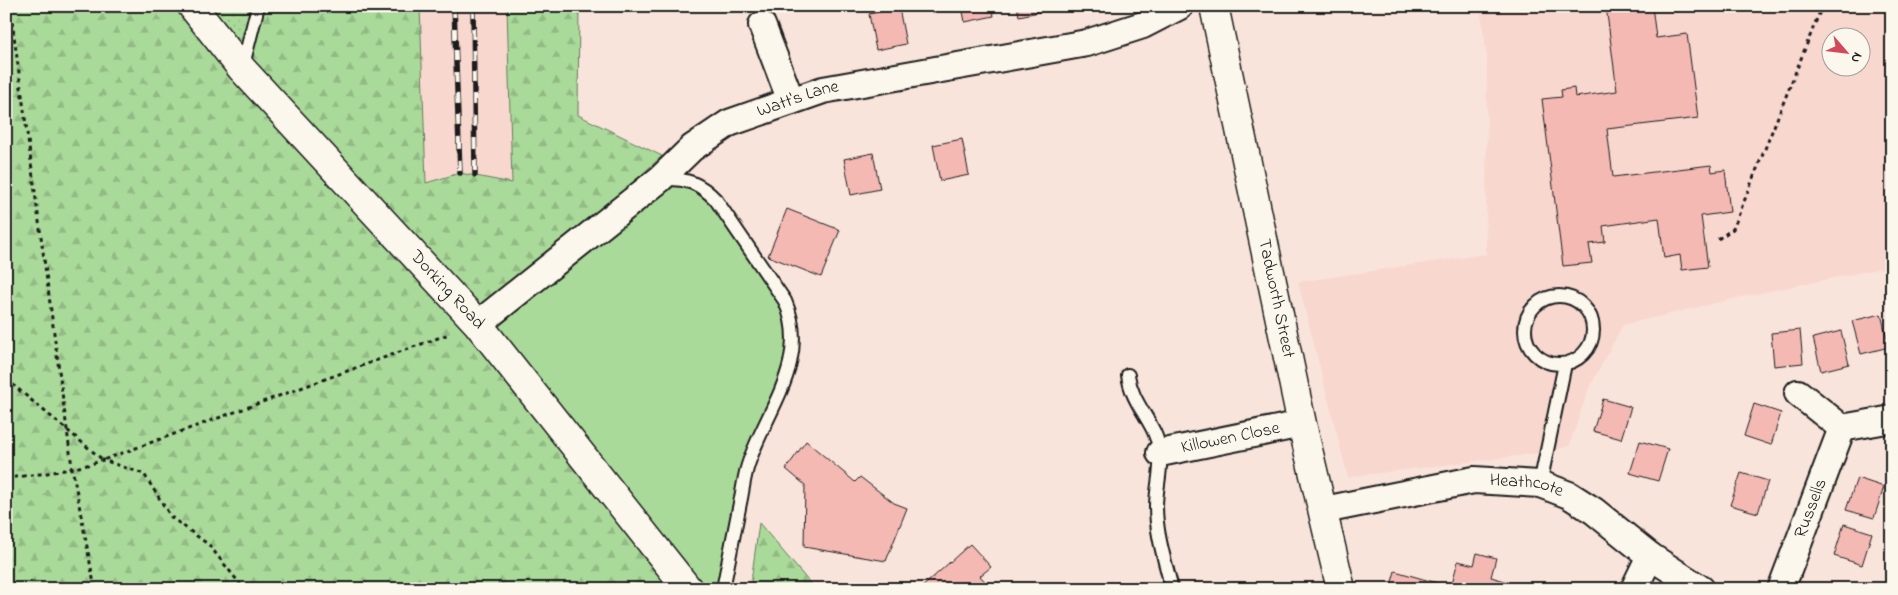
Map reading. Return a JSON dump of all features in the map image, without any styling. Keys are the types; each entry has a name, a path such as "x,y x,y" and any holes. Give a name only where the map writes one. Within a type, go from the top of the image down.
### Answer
{"main road":[{"name":"Dorking Road","path":"192,6 242,68 478,324 688,589"},
{"name":"Tadworth Street","path":"1214,6 1302,424 1324,510 1341,589"}],"street":[{"name":"Watt's Lane","path":"478,324 660,179 692,148 729,123 824,90 1087,43 1143,25 1180,6"},
{"path":"762,25 790,101"},
{"path":"1798,393 1842,428 1892,419"},
{"name":"Killowen Close","path":"1160,453 1302,424"},
{"name":"Russells","path":"1781,589 1842,428"},
{"name":"Heathcote","path":"1324,510 1474,480 1540,484 1569,495 1594,511 1650,556 1701,589"},
{"path":"1634,589 1650,556"}],"lane":[{"path":"242,68 258,6"},
{"path":"660,179 692,181 705,188 716,200 785,301 792,318 794,338 791,358 781,390 748,463 723,589"},
{"path":"1554,296 1566,296 1585,306 1594,325 1592,342 1587,350 1574,362 1565,364 1554,365 1535,355 1525,336 1529,314 1535,305 1554,296"},
{"path":"1540,484 1565,364"},
{"path":"1128,375 1130,392 1149,420 1160,453 1156,494 1157,529 1172,589"}],"path":[{"path":"10,6 72,466 96,589"},
{"path":"1718,239 1733,229 1822,6"},
{"path":"6,478 72,466 85,466 478,324"},
{"path":"6,379 103,460 144,474 170,517 209,545 244,589"}],"shaded area":[{"path":"420,6 507,6 512,183 460,173 426,184"},
{"path":"1480,6 1892,6 1892,266 1745,296 1623,325 1589,388 1569,446 1548,452 1348,477 1298,282 1486,254 1487,57"}],"green space":[{"path":"6,6 182,6 242,68 258,6 420,6 426,183 460,173 512,183 507,6 579,6 578,115 662,156 478,324 688,589 6,589"},
{"path":"192,6 248,6 255,16 242,69"},
{"path":"660,179 705,188 785,301 794,338 748,463 723,589 688,589 478,324"},
{"path":"759,523 815,589 750,589"}],"building":[{"path":"962,6 992,6 994,16 965,22"},
{"path":"1017,6 1048,6 1049,10 1019,16"},
{"path":"1606,6 1652,6 1656,38 1687,34 1698,118 1607,129 1613,177 1711,165 1712,172 1725,170 1730,212 1701,216 1708,267 1682,270 1680,255 1664,258 1659,218 1603,226 1605,242 1589,244 1592,263 1563,266 1542,99 1562,97 1561,90 1574,88 1575,97 1617,91"},
{"path":"899,8 906,44 876,50 869,14"},
{"path":"962,139 969,175 940,181 933,145"},
{"path":"873,153 880,189 851,195 844,159"},
{"path":"787,209 840,230 821,277 768,256"},
{"path":"1881,314 1889,347 1861,354 1852,321"},
{"path":"1800,330 1803,363 1774,366 1771,333"},
{"path":"1841,331 1849,364 1821,371 1813,338"},
{"path":"1603,399 1631,407 1621,439 1593,431"},
{"path":"1754,404 1781,413 1771,445 1744,436"},
{"path":"806,441 855,482 860,477 894,503 907,508 886,561 804,547 805,485 786,469"},
{"path":"1640,441 1668,449 1658,481 1630,473"},
{"path":"1741,473 1768,481 1758,513 1730,505"},
{"path":"1857,478 1884,487 1874,518 1846,510"},
{"path":"1844,524 1872,533 1862,565 1834,556"},
{"path":"970,544 991,567 980,576 992,589 920,589"},
{"path":"1477,553 1496,558 1491,577 1505,581 1504,589 1390,589 1395,571 1451,587 1458,561 1474,565"}],"railway":[{"path":"454,6 460,173"},
{"path":"473,6 475,175"}]}
